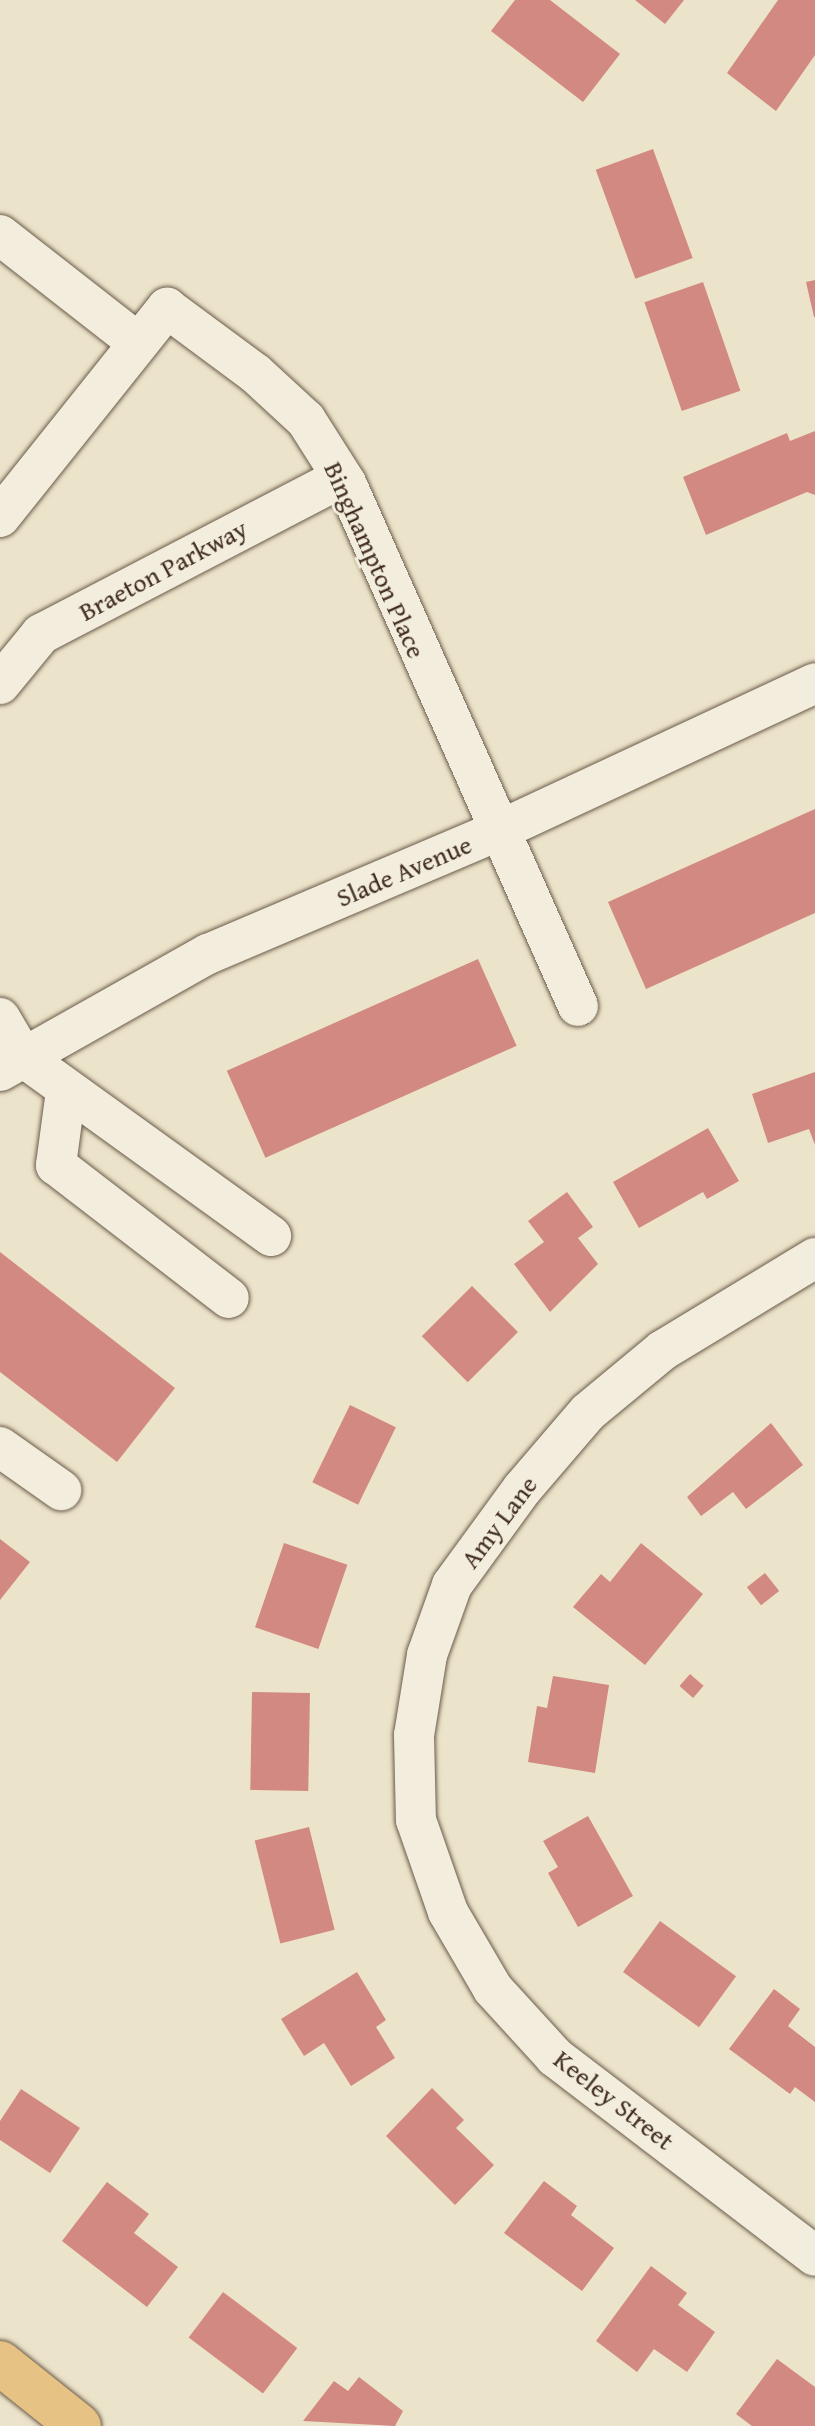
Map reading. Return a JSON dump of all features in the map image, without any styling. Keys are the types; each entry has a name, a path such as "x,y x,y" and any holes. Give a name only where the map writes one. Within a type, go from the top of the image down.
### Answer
{"main road":[{"path":"0,2363 79,2426"}],"street":[{"path":"0,235 138,343 0,517"},
{"name":"Binghampton Place","path":"138,343 167,308 306,420 342,477 496,832 578,1006"},
{"name":"Braeton Parkway","path":"0,684 41,634 342,477"},
{"name":"Slade Avenue","path":"12,1064 208,954 496,832 815,683"},
{"path":"0,1018 12,1064 66,1091 271,1236"},
{"path":"66,1091 56,1165 229,1298"},
{"name":"Amy Lane","path":"448,1912 416,1820 414,1735 427,1655 452,1585 588,1412 663,1350 815,1258"},
{"path":"0,1447 61,1490"},
{"name":"Keeley Street","path":"448,1912 493,1989 555,2057 815,2256"}],"building":[{"path":"515,0 550,0 620,54 583,102 491,31"},
{"path":"635,0 684,0 665,24"},
{"path":"778,0 815,0 815,55 776,111 727,73"},
{"path":"653,149 693,258 635,279 596,170"},
{"path":"815,280 815,317 814,317 806,282"},
{"path":"703,282 740,391 682,411 644,302"},
{"path":"815,431 815,495 807,492 706,535 683,477 787,433 790,441"},
{"path":"815,809 815,913 646,989 608,902"},
{"path":"478,959 517,1046 265,1158 227,1071"},
{"path":"815,1072 815,1145 809,1129 768,1143 752,1094"},
{"path":"708,1128 739,1181 707,1199 703,1192 639,1228 613,1182"},
{"path":"567,1192 593,1227 578,1238 598,1264 550,1312 514,1264 544,1242 528,1221"},
{"path":"0,1252 175,1388 117,1462 0,1372"},
{"path":"472,1286 518,1332 468,1382 422,1336"},
{"path":"350,1405 396,1427 358,1505 312,1482"},
{"path":"771,1423 803,1465 746,1509 733,1492 701,1516 687,1497"},
{"path":"0,1539 30,1562 0,1600"},
{"path":"284,1543 347,1565 318,1649 255,1627"},
{"path":"641,1543 703,1594 645,1665 573,1607 601,1574 610,1582"},
{"path":"765,1573 779,1591 761,1605 747,1587"},
{"path":"690,1674 704,1686 693,1698 680,1686"},
{"path":"553,1676 609,1685 595,1773 528,1762 537,1706 547,1708"},
{"path":"252,1692 310,1693 308,1791 250,1790"},
{"path":"588,1816 633,1896 578,1927 548,1873 558,1867 543,1841"},
{"path":"309,1827 335,1930 280,1943 255,1841"},
{"path":"660,1921 736,1976 699,2027 623,1972"},
{"path":"357,1972 386,2020 376,2027 395,2058 351,2086 324,2043 304,2056 281,2019"},
{"path":"774,1989 800,2009 788,2026 815,2047 815,2102 795,2087 790,2094 729,2049"},
{"path":"432,2088 464,2120 456,2128 494,2165 455,2205 386,2136"},
{"path":"21,2089 80,2128 50,2173 0,2140 0,2121"},
{"path":"544,2181 577,2206 571,2215 614,2248 582,2291 504,2233"},
{"path":"107,2182 149,2214 134,2233 178,2267 147,2307 62,2241"},
{"path":"651,2266 687,2293 678,2305 715,2332 687,2372 654,2349 637,2372 596,2341"},
{"path":"223,2292 297,2348 263,2393 189,2338"},
{"path":"777,2359 815,2387 815,2426 752,2426 736,2414"},
{"path":"359,2377 403,2411 395,2426 303,2421 334,2381 348,2391"}]}
